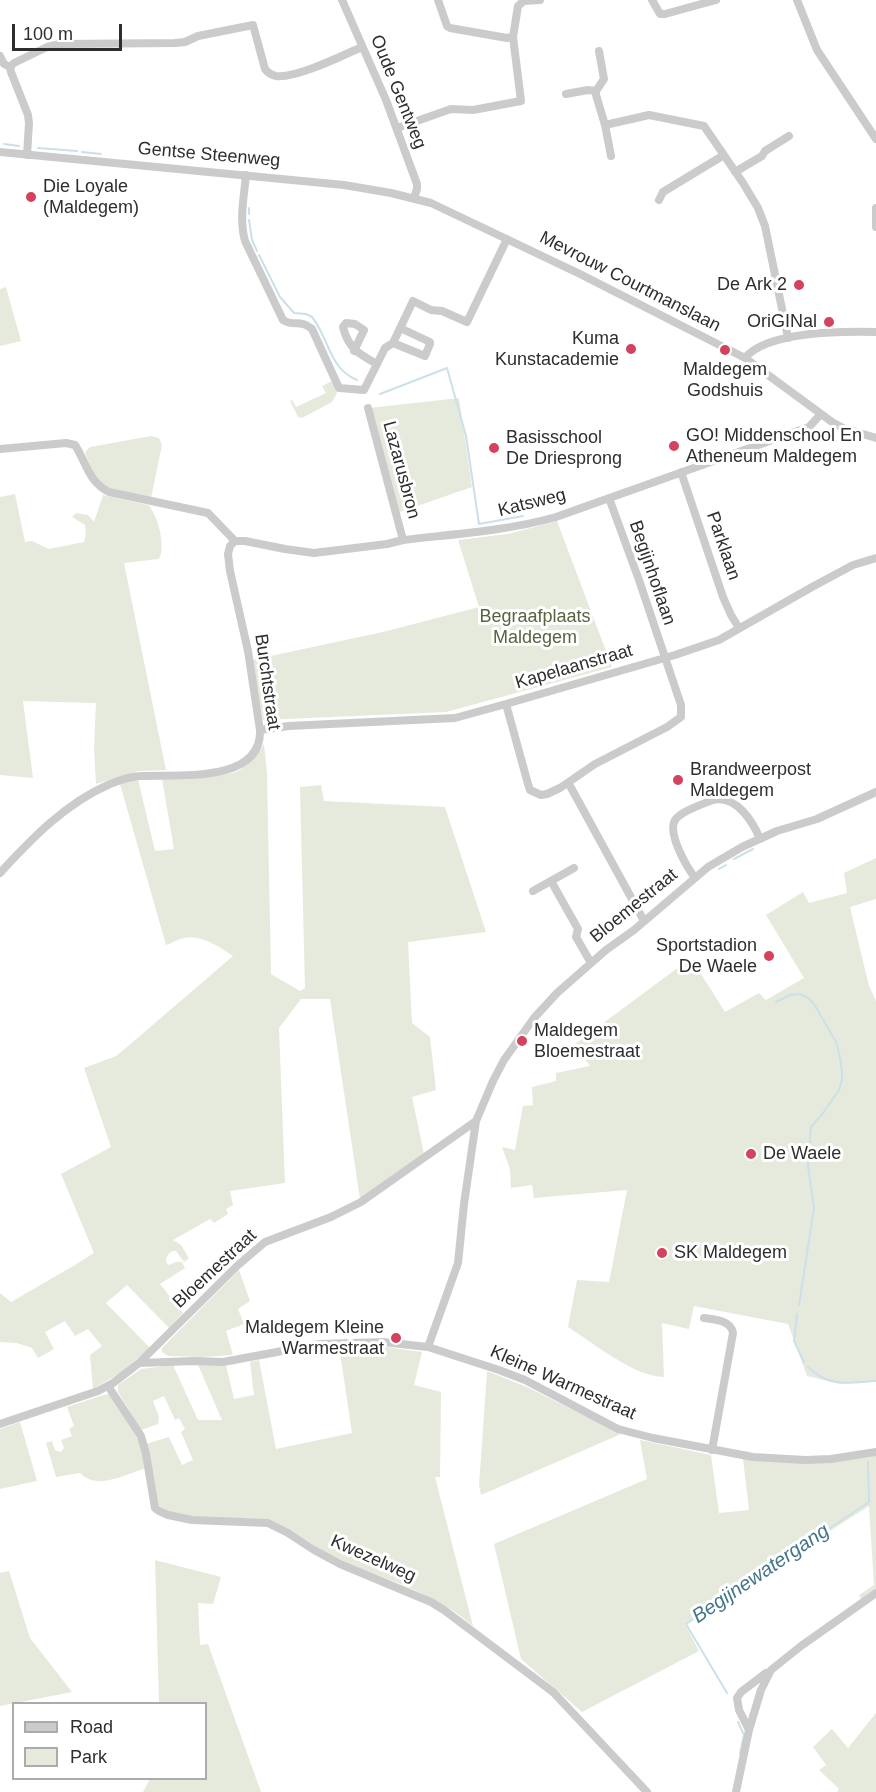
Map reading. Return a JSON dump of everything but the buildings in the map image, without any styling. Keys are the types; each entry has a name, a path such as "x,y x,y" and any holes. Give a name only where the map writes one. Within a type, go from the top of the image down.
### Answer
{"street":[{"name":"Oude Gentweg","path":"342,0 397,128 417,184 414,198"},
{"path":"438,0 447,26 450,28 507,38 513,37"},
{"path":"397,128 451,109 473,110 521,101 513,37 518,6 520,3 540,0"},
{"path":"652,0 660,14 716,0"},
{"path":"797,0 817,50 876,139"},
{"path":"27,155 28,115 10,67 53,45 185,42 198,36 250,24 256,29 265,69 276,76 305,71 362,47"},
{"path":"599,51 604,79 596,91 611,156"},
{"path":"0,56 4,64 10,67"},
{"path":"566,94 596,91"},
{"path":"605,125 649,115 704,126 758,208 765,226 788,338"},
{"path":"735,172 789,136"},
{"name":"Gentse Steenweg","path":"0,152 344,185 414,198"},
{"path":"659,200 663,192 724,155"},
{"path":"246,175 242,218 245,241 283,320 289,324 300,322 307,324 312,329 339,388 364,390 385,348 393,343 413,301 431,310 442,310 467,322 507,239"},
{"name":"Mevrouw Courtmanslaan","path":"414,198 437,206 663,315 745,358 843,428 876,438"},
{"path":"876,208 876,227"},
{"path":"393,343 425,356 430,342 400,328"},
{"path":"745,358 753,349 788,338 834,332 876,332"},
{"path":"354,351 377,364"},
{"name":"Lazarusbron","path":"368,408 403,540"},
{"name":"Katsweg","path":"236,541 314,553 503,529 532,523 809,427 821,414"},
{"path":"0,449 66,442 75,445 90,476 103,489 208,513 236,541"},
{"name":"Parklaan","path":"681,472 723,597 739,628"},
{"name":"Begijnhoflaan","path":"569,784 594,764 668,727 681,717 681,705 609,498"},
{"name":"Burchtstraat","path":"0,873 46,825 96,791 126,778 220,771 244,763 253,754 260,740 260,730 248,651 228,554 230,546 236,541"},
{"name":"Kapelaanstraat","path":"260,730 289,726 455,718 506,704 719,640 832,576 876,558"},
{"path":"506,704 530,790 541,795 569,784 644,921"},
{"name":"Bloemestraat","path":"428,1347 458,1263 476,1121 504,1060 522,1034 557,993 708,867 742,847 777,831 817,819 876,792"},
{"path":"695,878 688,869 674,837 673,826 680,816 718,798 744,811 760,839"},
{"path":"533,891 574,868"},
{"path":"551,880 578,929 576,937 591,963"},
{"name":"Bloemestraat","path":"139,1363 182,1323 237,1266 265,1242 331,1218 361,1202 476,1121"},
{"path":"704,1318 725,1323 731,1327 733,1333 711,1450"},
{"name":"Kleine Warmestraat","path":"139,1363 223,1362 320,1344 383,1342 428,1347 525,1380 618,1428 653,1438 753,1457 831,1459 876,1452"},
{"path":"0,1424 98,1391 139,1363"},
{"name":"Kwezelweg","path":"108,1386 141,1436 155,1508 159,1512 192,1520 268,1523 340,1564 437,1606 461,1621 553,1692 647,1792"},
{"path":"749,1730 739,1710 737,1698 801,1646 876,1593"},
{"path":"736,1792 749,1730 763,1684 772,1670"}],"green space":[{"path":"6,287 21,341 0,346 0,289"},
{"path":"332,381 337,393 332,402 302,418 298,417 290,401 292,400 296,407 326,393 322,386"},
{"path":"459,398 472,487 397,513 369,408"},
{"path":"151,436 159,438 162,445 151,498 114,490 104,486 97,479 85,452 90,447"},
{"path":"15,494 25,542 32,541 49,549 84,542 85,525 72,517 76,513 88,515 94,522 103,495 148,505 152,510 158,523 161,539 159,559 124,563 166,770 138,771 96,784 94,749 96,703 23,701 33,778 0,775 0,497"},
{"name":"Begraafplaats Maldegem","path":"557,521 612,667 446,712 263,720 252,660 383,632 479,607 458,540 508,534"},
{"path":"264,744 267,773 271,974 300,991 305,988 300,787 321,785 324,801 445,807 486,932 408,942 412,1023 430,1037 436,1090 412,1097 424,1154 360,1199 330,999 301,999 279,1028 285,1183 230,1191 233,1205 226,1209 228,1214 214,1223 210,1219 173,1240 181,1245 189,1258 184,1262 176,1251 173,1251 166,1258 169,1265 182,1262 185,1268 160,1284 183,1313 169,1328 127,1285 106,1303 150,1348 120,1373 93,1389 90,1355 102,1346 88,1329 75,1336 65,1321 45,1332 54,1349 38,1358 32,1348 17,1343 0,1342 0,1293 11,1302 94,1253 61,1174 111,1147 84,1068 116,1056 233,956 216,945 197,938 190,937 166,945 120,784 138,779 155,851 174,849 162,779 212,776 238,771"},
{"name":"De Waele","path":"876,858 876,899 850,907 869,986 876,1001 876,1381 841,1384 807,1376 788,1324 694,1306 689,1329 662,1323 664,1377 653,1376 627,1365 568,1327 577,1280 609,1282 627,1190 534,1198 532,1185 511,1188 510,1169 502,1147 515,1150 523,1106 533,1105 532,1087 556,1081 556,1073 590,1066 575,1044 691,958 725,1012 759,993 766,1000 804,978 766,915 803,892 809,903 847,893 844,873"},
{"path":"239,1270 250,1301 238,1309 244,1324 226,1331 233,1355 168,1356 162,1352 162,1348"},
{"path":"339,1346 380,1346 422,1352 414,1385 441,1392 440,1477 435,1477 473,1626 454,1611 433,1599 331,1555 289,1529 271,1521 177,1514 157,1504 146,1444 169,1437 182,1465 193,1460 181,1432 185,1429 179,1418 175,1420 164,1396 153,1401 159,1417 158,1424 141,1430 118,1392 118,1385 141,1369 173,1365 198,1420 222,1420 198,1365 226,1365 234,1399 254,1395 250,1362 259,1360 276,1449 352,1433"},
{"path":"487,1371 527,1387 621,1434 481,1495 479,1486"},
{"path":"109,1394 134,1431 146,1468 103,1481 95,1481 80,1473 56,1477 46,1443 52,1441 55,1450 61,1452 64,1448 61,1440 72,1436 69,1429 74,1426 67,1407"},
{"path":"20,1422 37,1481 0,1489 0,1429"},
{"path":"640,1440 711,1455 719,1513 749,1510 743,1459 876,1454 876,1588 861,1599 859,1595 874,1585 869,1506 685,1624 699,1651 582,1712 521,1659 494,1544 647,1479"},
{"path":"155,1560 221,1577 213,1604 198,1603 200,1645 208,1644 261,1792 143,1792 149,1780 207,1780 207,1702 159,1702"},
{"path":"9,1571 30,1638 72,1692 0,1706 0,1573"},
{"path":"876,1713 876,1792 837,1792 839,1789 819,1770 826,1765 813,1747 832,1729 848,1748"}],"waterway":[{"name":"Begijnewatergang","path":"4,144 19,146"},
{"name":"Begijnewatergang","path":"38,148 77,151"},
{"name":"Begijnewatergang","path":"82,152 101,154"},
{"name":"Begijnewatergang","path":"249,208 249,214"},
{"name":"Begijnewatergang","path":"249,220 252,240 257,251"},
{"name":"Begijnewatergang","path":"259,255 280,297 294,313 312,317 335,361 348,375 357,380"},
{"name":"Begijnewatergang","path":"380,394 447,368 466,436 479,524 523,516"},
{"name":"Begijnewatergang","path":"734,859 753,849"},
{"name":"Begijnewatergang","path":"719,869 726,865"},
{"name":"Begijnewatergang","path":"776,1002 790,995 800,994 814,1004 836,1042 842,1072 839,1090 811,1127 808,1166 814,1208 799,1305"},
{"name":"Begijnewatergang","path":"797,1314 794,1341 804,1362"},
{"name":"Begijnewatergang","path":"808,1367 816,1374 840,1383 876,1381"},
{"name":"Begijnewatergang","path":"727,1693 686,1624 869,1502 868,1462"},
{"name":"Begijnewatergang","path":"738,1722 744,1735 740,1754"}],"place":[{"name":"Die Loyale (Maldegem)","path":"31,197"},
{"name":"De Ark 2","path":"799,285"},
{"name":"OriGINal","path":"829,322"},
{"name":"Kuma Kunstacademie","path":"631,349"},
{"name":"Maldegem Godshuis","path":"725,350"},
{"name":"GO! Middenschool En Atheneum Maldegem","path":"674,446"},
{"name":"Basisschool De Driesprong","path":"494,448"},
{"name":"Brandweerpost Maldegem","path":"678,780"},
{"name":"Sportstadion De Waele","path":"769,956"},
{"name":"Maldegem Bloemestraat","path":"522,1041"},
{"name":"De Waele","path":"751,1154"},
{"name":"SK Maldegem","path":"662,1253"},
{"name":"Maldegem Kleine Warmestraat","path":"396,1338"}]}
